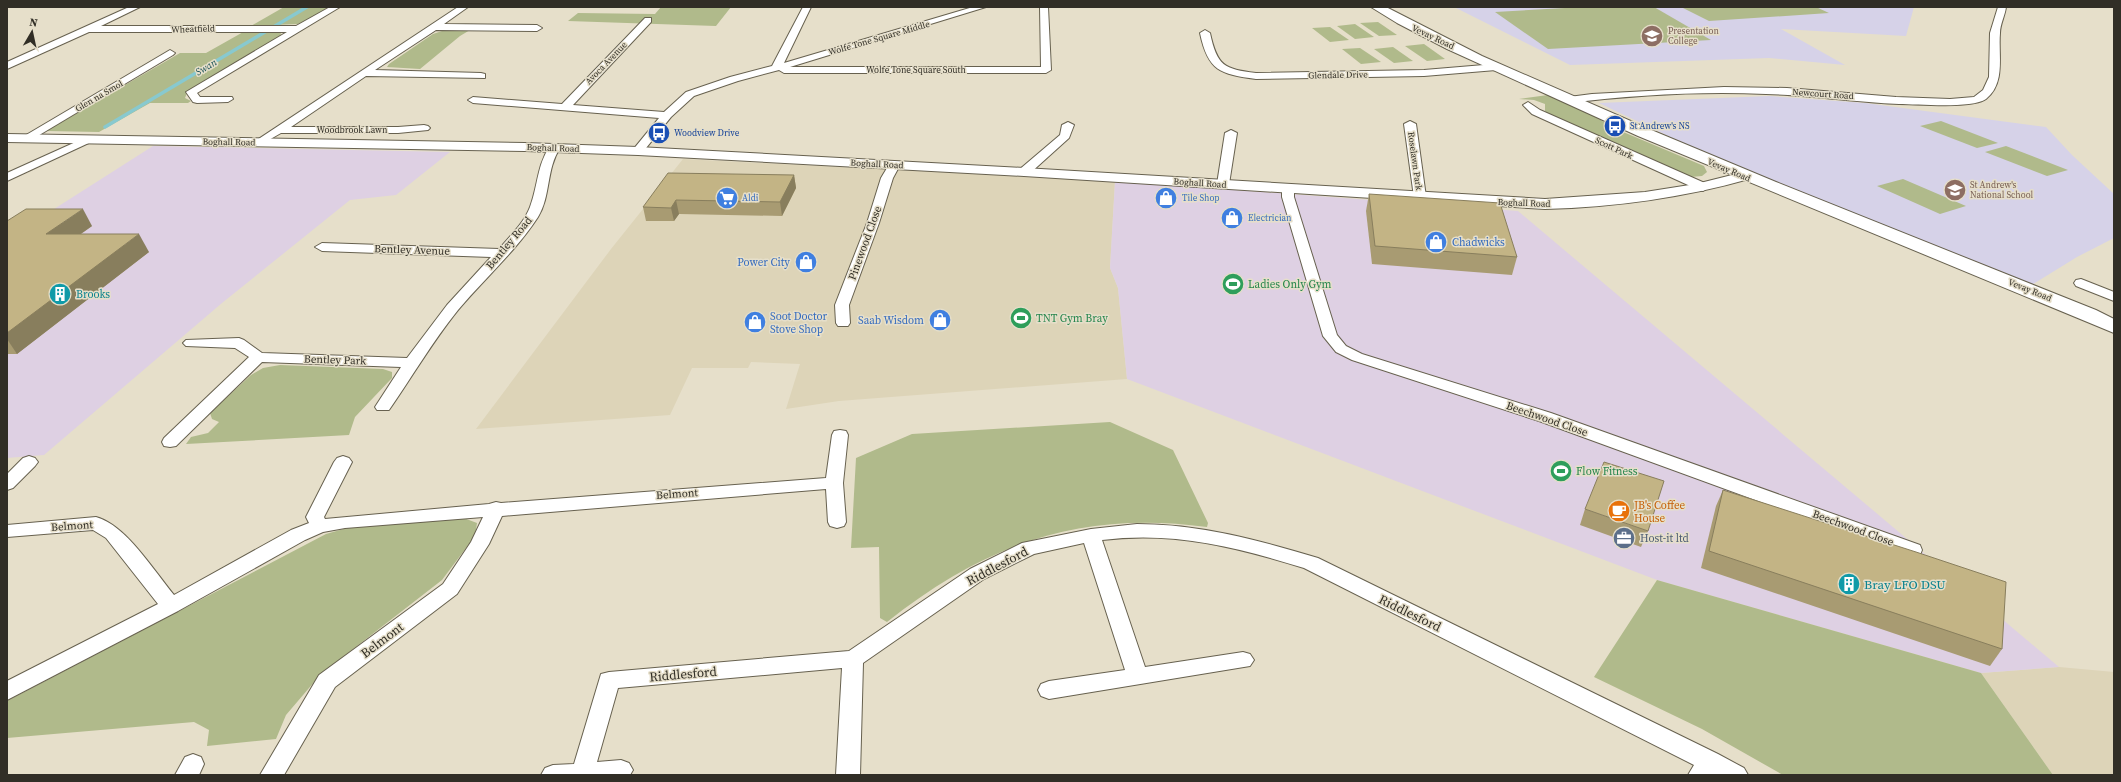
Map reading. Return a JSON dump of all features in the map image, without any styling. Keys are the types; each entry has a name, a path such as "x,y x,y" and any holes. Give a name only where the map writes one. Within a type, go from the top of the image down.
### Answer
{"main road":[{"name":"Vevay Road","path":"1377,7 1409,26 1496,67 1744,176 1855,219 2089,314 2114,322"},
{"name":"Vevay Road","path":"2089,314 2114,327"}],"street":[{"name":"Wheatfield","path":"7,66 136,7"},
{"path":"228,99 197,100 191,92 336,7"},
{"path":"260,142 464,7"},
{"path":"776,68 807,7"},
{"name":"Wolfe Tone Square Middle","path":"667,115 690,94 718,83 776,68 982,7"},
{"name":"Wolfe Tone Square South","path":"776,68 787,71 1046,70 1044,7"},
{"name":"Newcourt Road","path":"1569,100 1599,96 1741,90 1800,91 1906,101 1958,102 1980,98 1991,88 1994,71 1996,31 2001,16 2002,7"},
{"name":"Avoca Avenue","path":"565,107 648,20"},
{"path":"432,27 537,28"},
{"name":"Wheatfield","path":"87,29 298,29"},
{"name":"Glendale Drive","path":"1205,33 1208,52 1219,68 1231,72 1256,76 1424,73 1496,67"},
{"name":"Glen na Smol","path":"27,138 170,53"},
{"path":"366,73 481,76"},
{"path":"473,100 667,115"},
{"name":"Scott Park","path":"1528,105 1536,112 1703,187"},
{"path":"638,151 667,115"},
{"name":"Roselawn Park","path":"1410,124 1420,197"},
{"path":"1024,172 1065,136 1068,125"},
{"name":"Woodbrook Lawn","path":"279,130 398,130 424,128"},
{"path":"1223,184 1231,132"},
{"name":"Boghall Road","path":"7,138 554,148 638,151 1024,172 1420,197 1566,204 1703,187 1744,176"},
{"path":"7,177 89,139"},
{"name":"Bentley Road","path":"412,363 453,307 502,254 533,215 540,190 544,163 546,157 554,148"},
{"name":"Pinewood Close","path":"843,323 842,305 873,223 887,178 894,165"},
{"name":"Beechwood Close","path":"1288,189 1288,196 1330,336 1341,349 1357,357 1545,417 1913,550"},
{"name":"Bentley Avenue","path":"322,248 502,254"},
{"path":"2081,283 2114,296"},
{"path":"170,442 258,358 239,343 191,343"},
{"name":"Bentley Park","path":"258,358 412,363"},
{"path":"383,407 412,363"},
{"path":"837,522 834,483 840,435"},
{"path":"7,484 29,462"},
{"path":"320,526 315,517 343,462"},
{"name":"Belmont","path":"7,691 171,606 298,535 320,526 344,522 496,508 834,483"},
{"name":"Belmont","path":"272,775 327,681 450,589 480,544 496,508"},
{"name":"Belmont","path":"7,531 96,523 113,533 171,606"},
{"name":"Riddlesford","path":"583,772 609,680 853,659 977,574 1029,548 1091,535 1137,530 1185,533 1252,545 1311,563 1705,768 1736,775"},
{"path":"1091,535 1138,676"},
{"path":"848,775 853,659"},
{"path":"1049,690 1243,660"},
{"path":"553,775 621,770"}],"shaded area":[{"name":"Presentation College","path":"1454,7 1914,7 1906,36 1781,29 1845,65 1769,58 1570,65"},
{"name":"St Andrew's National School","path":"1769,96 1865,103 2046,127 2072,155 2114,194 2114,238 2077,257 2030,286 1687,145 1599,103"},
{"path":"153,146 450,152 396,195 350,200 222,303 44,455 7,458 7,239"},
{"path":"683,159 1115,181 1110,268 1118,288 1127,379 839,401 786,409 800,364 751,362 748,368 692,368 670,415 476,429 611,249"},
{"path":"1115,181 1518,211 2059,667 1981,673 1657,580 1127,379 1118,288 1110,268"},
{"path":"2059,667 2114,672 2114,775 2053,775 1981,673"}],"green space":[{"path":"284,7 329,7 298,24 251,26"},
{"path":"661,7 731,7 716,26 568,21 578,13 655,14"},
{"path":"1583,7 1654,7 1711,40 1548,49 1495,12"},
{"path":"1681,7 1816,7 1829,13 1709,21"},
{"path":"1378,22 1397,35 1379,36 1360,23"},
{"path":"1355,24 1374,37 1355,39 1337,26"},
{"path":"1330,27 1349,40 1330,42 1312,28"},
{"path":"445,30 470,30 460,36 420,69 387,67 389,64 433,34"},
{"path":"245,31 280,32 281,34 280,37 187,93 185,98 191,101 188,103 150,103 99,132 46,131 180,53 206,53"},
{"path":"1424,44 1445,59 1427,61 1405,46"},
{"path":"1393,47 1413,61 1394,63 1374,49"},
{"path":"1360,48 1381,62 1361,64 1342,49"},
{"path":"1548,95 1593,114 1609,126 1704,166 1707,172 1702,176 1691,177 1550,115 1545,111 1545,104 1534,100 1519,99"},
{"path":"1941,121 1998,143 1977,148 1920,126"},
{"path":"2006,146 2068,170 2047,176 1985,152"},
{"path":"1903,179 1966,206 1940,214 1877,186"},
{"path":"280,365 383,369 392,372 392,378 355,417 349,435 186,444 191,437 208,433 219,422 212,419 210,413 251,375 263,368"},
{"path":"1110,422 1173,450 1208,523 1207,527 1161,523 1118,524 1076,529 1036,539 998,553 961,572 924,595 887,622 880,618 879,547 851,548 856,458 912,434"},
{"path":"461,517 477,523 475,536 442,580 321,674 286,715 276,739 207,746 209,730 194,722 7,738 7,701 326,534 347,528"},
{"path":"1657,580 1981,673 2053,775 1783,775 1702,729 1594,677"}],"building":[{"path":"668,173 794,175 780,202 676,200 671,208 643,207"},
{"name":"Chadwicks","path":"1369,194 1500,203 1517,257 1375,246"},
{"path":"26,209 83,209 46,234 139,234 7,333 7,221"},
{"name":"JB's Coffee House","path":"1604,462 1664,481 1648,531 1585,509"},
{"name":"Bray LFO DSU","path":"1723,490 2006,582 2002,649 1709,551"}],"waterway":[{"name":"Swan","path":"105,127 307,7"}],"place":[{"name":"Presentation College","path":"1652,36"},
{"name":"St Andrew's NS","path":"1615,126"},
{"name":"Woodview Drive","path":"659,133"},
{"name":"St Andrew's National School","path":"1955,190"},
{"name":"Aldi","path":"727,198"},
{"name":"Tile Shop","path":"1166,198"},
{"name":"Electrician","path":"1232,218"},
{"name":"Chadwicks","path":"1436,242"},
{"name":"Power City","path":"806,262"},
{"name":"Ladies Only Gym","path":"1233,284"},
{"name":"Brooks","path":"60,294"},
{"name":"TNT Gym Bray","path":"1021,318"},
{"name":"Saab Wisdom","path":"940,320"},
{"name":"Soot Doctor Stove Shop","path":"755,322"},
{"name":"Flow Fitness","path":"1561,471"},
{"name":"JB's Coffee House","path":"1619,511"},
{"name":"Host-it ltd","path":"1624,538"},
{"name":"Bray LFO DSU","path":"1849,584"}]}
